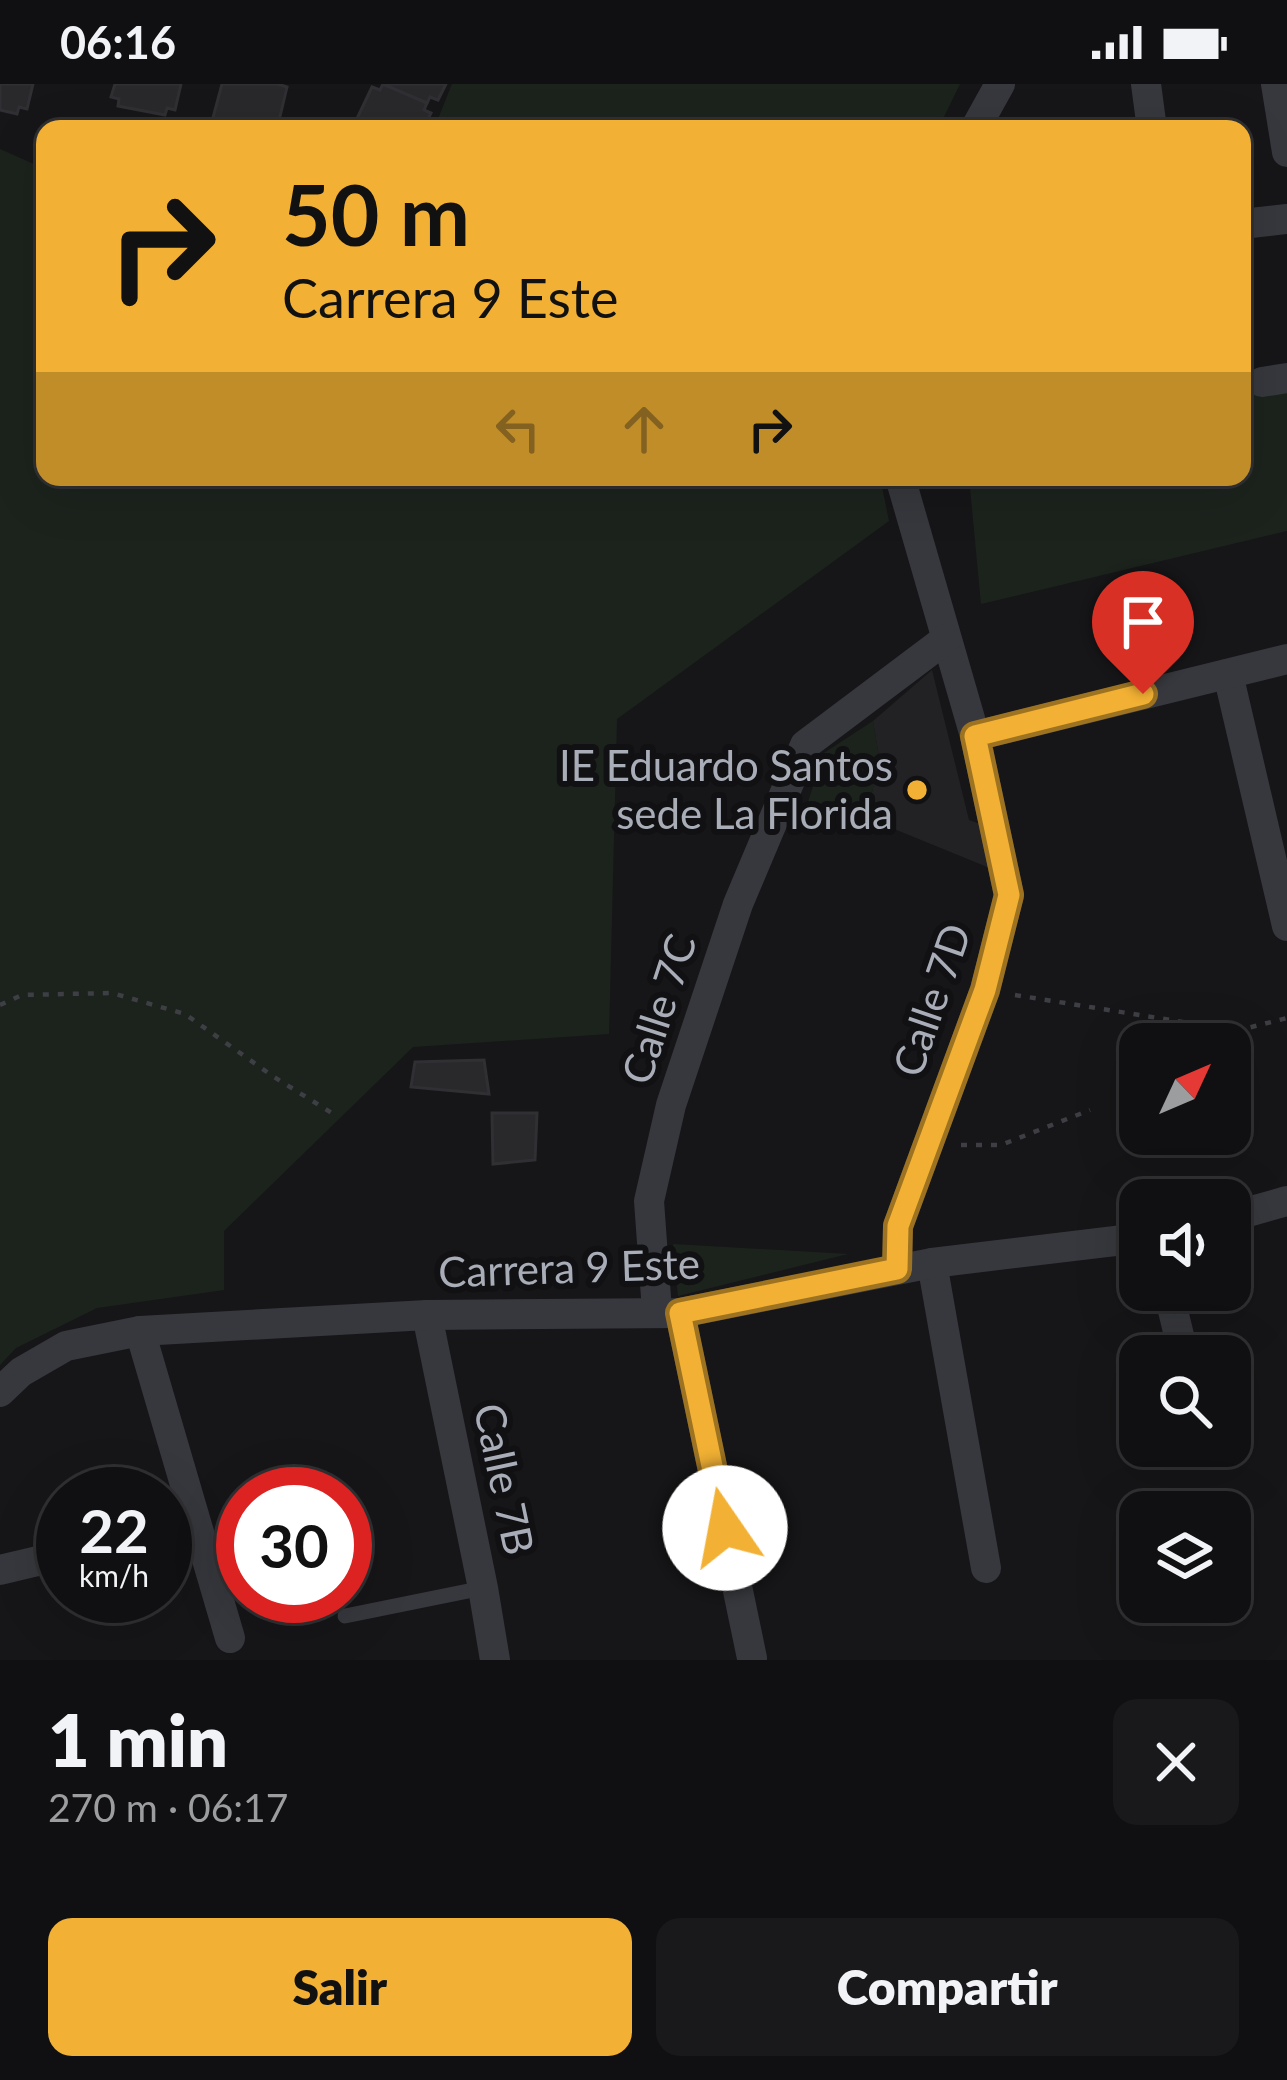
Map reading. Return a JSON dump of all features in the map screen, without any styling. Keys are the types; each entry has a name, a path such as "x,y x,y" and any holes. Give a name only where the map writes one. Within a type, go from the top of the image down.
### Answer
{"street":[{"path":"980,120 1000,84"},
{"path":"1146,84 1151,120"},
{"path":"1276,84 1287,152"},
{"path":"1251,223 1287,219"},
{"name":"Calle 7D","path":"897,1269 898,1226 985,990 1009,895 975,736 903,486"},
{"name":"Calle 7C","path":"752,1658 668,1312 649,1201 671,1105 738,904 805,745 946,639"},
{"path":"975,736 1287,659"},
{"path":"1228,674 1287,926"},
{"path":"1251,1211 1287,1202"},
{"name":"Carrera 9 Este","path":"0,1392 21,1372 66,1346 140,1331 427,1315 668,1312 897,1269 1119,1241"},
{"path":"932,1264 986,1568"},
{"name":"Calle 7B","path":"427,1315 495,1660"},
{"path":"140,1331 230,1639"},
{"path":"192,1523 197,1522"},
{"path":"0,1570 36,1561"}],"lane":[{"path":"372,1611 483,1588"}],"path":[{"path":"985,990 1208,1025 1228,1033 1287,1018"},
{"path":"0,1005 22,995 112,993 185,1014 274,1078 335,1114"},
{"path":"926,1145 1001,1145 1090,1110"}],"shaded area":[{"path":"452,84 960,84 942,120 438,120"},
{"path":"0,149 36,165 36,486 882,486 889,521 617,719 609,1034 413,1047 224,1231 224,1290 97,1308 16,1348 0,1365"},
{"path":"1287,379 1287,531 981,604 970,486 1251,486 1251,385"},
{"name":"IE Eduardo Santos sede La Florida","path":"932,670 969,820 983,825 992,869 865,817 880,763 873,721"},
{"path":"873,721 880,763 865,817 808,802 824,753"},
{"path":"673,1244 848,1254 678,1296"}],"building":[{"path":"0,84 33,84 27,109 19,107 17,114 0,110"},
{"path":"115,84 181,84 175,110 167,108 165,115 118,106 119,99 111,97"},
{"path":"222,84 287,87 279,120 212,120"},
{"path":"383,84 427,103 424,110 431,113 428,120 356,120 372,87 380,90"},
{"path":"383,84 446,84 438,100 430,97 427,103"},
{"path":"484,1060 489,1094 411,1087 415,1062"},
{"path":"492,1113 537,1113 535,1160 493,1164"}],"place":[{"name":"IE Eduardo Santos sede La Florida","path":"917,790"}],"route":[{"path":"725,1528 680,1313 897,1269 898,1226 985,990 1009,895 975,736 1143,694"}]}
